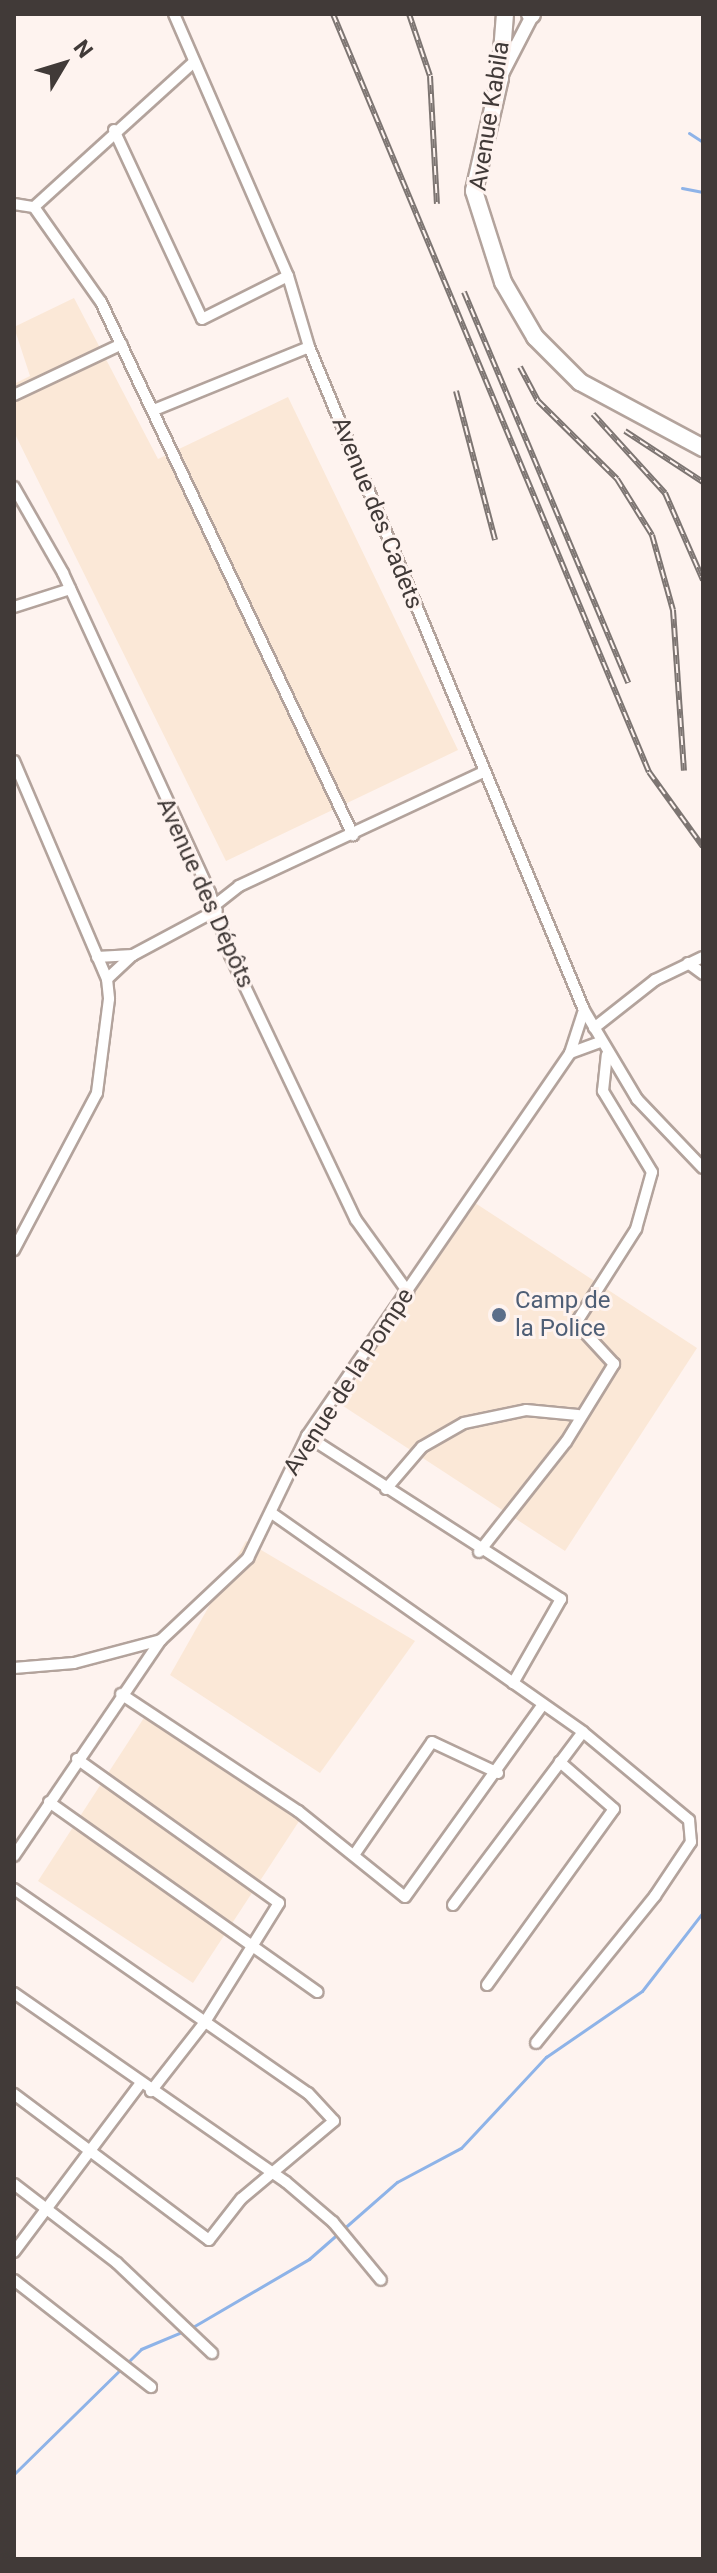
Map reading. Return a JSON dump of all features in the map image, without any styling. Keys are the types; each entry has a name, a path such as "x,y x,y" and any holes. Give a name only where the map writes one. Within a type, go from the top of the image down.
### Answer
{"highway":[{"name":"Avenue Kabila","path":"505,14 500,78 474,191 503,282 535,337 580,382 703,448"}],"street":[{"name":"Avenue des Cadets","path":"174,14 288,276 309,347 584,1010 607,1055 655,1123 703,1168"},
{"path":"500,78 532,14"},
{"path":"34,207 114,130 194,62"},
{"path":"114,130 202,319 288,276"},
{"path":"14,204 34,207 78,264 122,344 353,835"},
{"path":"14,395 122,344"},
{"path":"154,410 309,347"},
{"name":"Avenue des Dépôts","path":"14,487 70,589 210,893 230,955 356,1220 408,1292"},
{"path":"14,607 70,589"},
{"path":"14,761 107,979 97,1093 14,1250"},
{"path":"210,893 223,894 484,772"},
{"path":"107,979 133,955 216,908 223,894"},
{"path":"97,957 133,955"},
{"path":"594,1028 688,963 703,957"},
{"path":"688,963 703,974"},
{"name":"Avenue de la Pompe","path":"14,1856 121,1694 161,1640 248,1558 273,1514 307,1436 570,1053 584,1010"},
{"path":"570,1053 600,1042"},
{"path":"479,1552 506,1525 614,1364 577,1319 636,1229 652,1172 603,1091 607,1055"},
{"path":"386,1489 422,1447 464,1423 526,1410 578,1415"},
{"path":"307,1436 479,1552 561,1599 513,1683"},
{"path":"273,1514 583,1732 677,1804 694,1832 647,1907 536,2043"},
{"path":"14,1668 74,1663 161,1640"},
{"path":"121,1694 354,1855 406,1896 498,1773 543,1704"},
{"path":"453,1905 583,1732"},
{"path":"354,1855 432,1742 498,1773"},
{"path":"77,1759 275,1899 279,1907 205,2022 151,2091"},
{"path":"487,1985 614,1809 560,1762"},
{"path":"49,1802 253,1950 317,1992"},
{"path":"14,1889 333,2115 329,2129 241,2199 209,2240 14,2094"},
{"path":"14,1993 274,2174 333,2222 381,2280"},
{"path":"14,2252 141,2083"},
{"path":"14,2184 46,2208 212,2353"},
{"path":"14,2280 151,2387"}],"shaded area":[{"path":"74,298 158,459 288,397 458,750 226,861 14,432 14,384 30,376 14,327"},
{"path":"472,1201 697,1348 565,1551 340,1404"},
{"path":"246,1541 415,1641 320,1773 170,1675"},
{"path":"151,1707 307,1809 193,1983 38,1881"}],"waterway":[{"path":"689,133 703,142"},
{"path":"682,188 703,192"},
{"path":"191,2328 309,2259 397,2182 461,2148 546,2057 642,1991 703,1912"},
{"path":"14,2474 141,2349 184,2331"}],"railway":[{"path":"333,14 649,772 703,847"},
{"path":"409,14 430,76 437,204"},
{"path":"464,292 628,683"},
{"path":"520,367 538,401 617,479 652,535 673,610 684,771"},
{"path":"456,391 495,540"},
{"path":"593,414 665,493 703,580"},
{"path":"625,431 703,482"}],"place":[{"name":"Camp de la Police","path":"499,1315"}]}
